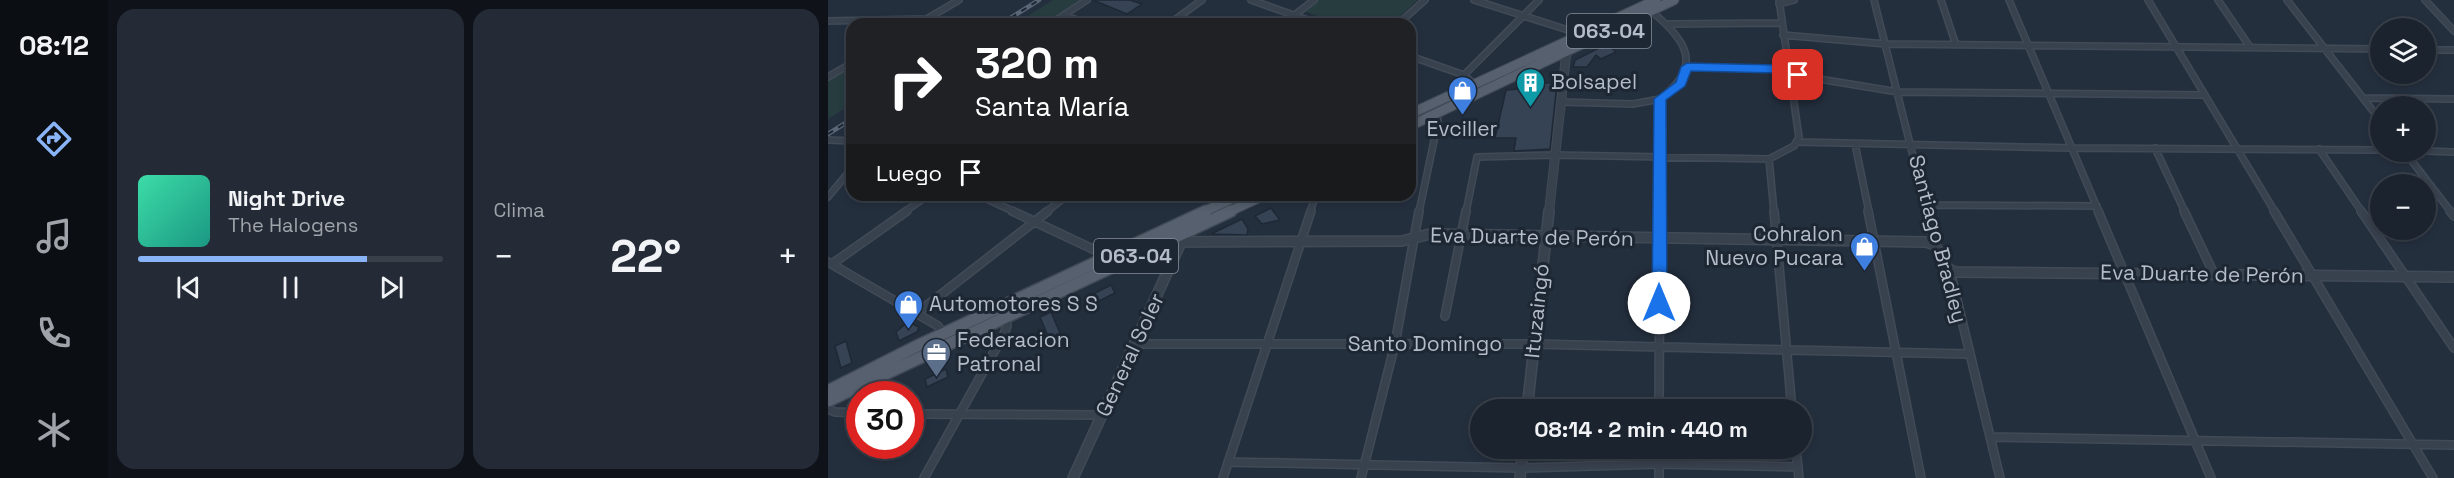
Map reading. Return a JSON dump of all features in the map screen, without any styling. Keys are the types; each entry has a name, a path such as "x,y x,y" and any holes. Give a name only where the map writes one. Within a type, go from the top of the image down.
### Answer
{"main road":[{"name":"063-04","path":"1416,111 1656,0"},
{"name":"063-04","path":"1416,123 1674,0"},
{"name":"063-04","path":"1005,311 1104,258 1227,201"},
{"name":"063-04","path":"828,390 1164,242 1184,237 1253,201"},
{"name":"063-04","path":"828,401 946,339"}],"street":[{"path":"928,18 959,0"},
{"path":"1059,18 1087,0"},
{"path":"1176,18 1202,0"},
{"path":"1251,0 1303,18"},
{"path":"1291,18 1314,0"},
{"path":"1405,18 1425,0"},
{"path":"1474,0 1568,30 1577,38 1588,41"},
{"path":"1464,75 1539,0"},
{"path":"1794,0 1779,2 1798,142"},
{"name":"Santiago Bradley","path":"1874,0 1927,205 1935,245 1950,271 1968,354 2000,478"},
{"path":"1941,0 1956,45"},
{"path":"2009,0 2211,478"},
{"path":"2148,0 2433,478"},
{"path":"2218,0 2250,47"},
{"path":"2288,0 2370,107"},
{"path":"2425,0 2454,32"},
{"path":"1561,102 1633,104 1660,99 1681,84 1687,67 1684,44 1669,24 1650,11"},
{"path":"1064,15 1072,18"},
{"path":"828,21 846,21"},
{"path":"1669,24 1781,23"},
{"path":"1783,36 1886,44 2370,49"},
{"path":"1567,51 1577,38"},
{"path":"2436,50 2454,50"},
{"name":"Ituzaingó","path":"1528,399 1567,51"},
{"path":"1416,58 1464,75 1474,84"},
{"path":"828,77 846,66"},
{"path":"1687,67 1788,71 1801,76 1898,92 2204,94"},
{"path":"2363,98 2454,99"},
{"path":"1659,399 1660,99"},
{"path":"1361,478 1395,344 1413,239 1438,122 1437,113"},
{"path":"828,140 846,141"},
{"path":"1445,316 1474,160 1485,155 1768,159 1798,142 2072,148 2370,150"},
{"path":"1855,144 1922,478"},
{"path":"2155,148 2214,274"},
{"path":"2319,149 2454,348"},
{"path":"2436,151 2454,152"},
{"path":"1768,159 1791,399"},
{"path":"2413,162 2454,216"},
{"path":"828,197 846,175"},
{"path":"920,201 830,263 938,326 946,339"},
{"path":"990,201 1099,252 1104,258"},
{"path":"916,314 1060,201"},
{"path":"1222,478 1314,201"},
{"path":"1927,205 2097,206"},
{"name":"Eva Duarte de Perón","path":"1184,237 1402,241 1425,234 1460,234 1935,245"},
{"name":"General Soler","path":"1073,478 1184,237"},
{"name":"Eva Duarte de Perón","path":"1950,271 2454,278"},
{"path":"924,478 1004,334 1005,311"},
{"name":"Santo Domingo","path":"1134,344 1533,344 1968,354"},
{"path":"830,412 846,413"},
{"path":"924,414 1102,415"},
{"path":"1991,437 2454,445"},
{"path":"1659,459 1659,478"},
{"path":"1797,459 1799,478"},
{"path":"1228,462 1364,464 1521,473 1659,464 1798,468"}],"green space":[{"path":"1053,0 1081,0 1054,18 1024,18"},
{"path":"1318,0 1418,0 1398,18 1323,18 1304,11"},
{"path":"846,70 846,108 828,119 828,80"}],"building":[{"path":"1093,0 1130,0 1142,4 1127,14"},
{"path":"1607,44 1616,52 1601,59 1596,55 1587,67 1573,67 1575,60"},
{"name":"Bolsapel","path":"1535,83 1557,83 1550,149 1514,151 1516,138 1495,138 1506,90 1535,88"},
{"path":"1271,208 1280,220 1262,224 1255,216"},
{"path":"1242,219 1248,229 1247,235 1211,234"},
{"path":"1111,285 1115,293 1095,303 1091,295"},
{"path":"1051,312 1063,340 1052,346 1040,317"},
{"name":"Automotores S S","path":"908,322 919,327 917,332 899,341 896,332"},
{"path":"846,341 852,363 841,368 835,346"},
{"name":"Federacion Patronal","path":"946,369 948,377 927,387 925,379"}],"railway":[{"path":"1010,18 1039,0"},
{"path":"828,134 846,123"}],"place":[{"name":"Bolsapel","path":"1530,108"},
{"name":"Evciller","path":"1462,116"},
{"name":"Cohralon Nuevo Pucara","path":"1864,272"},
{"name":"Automotores S S","path":"908,330"},
{"name":"Federacion Patronal","path":"936,378"}],"route":[{"path":"1659,303 1660,99 1681,84 1687,67 1778,69 1798,75"}]}
